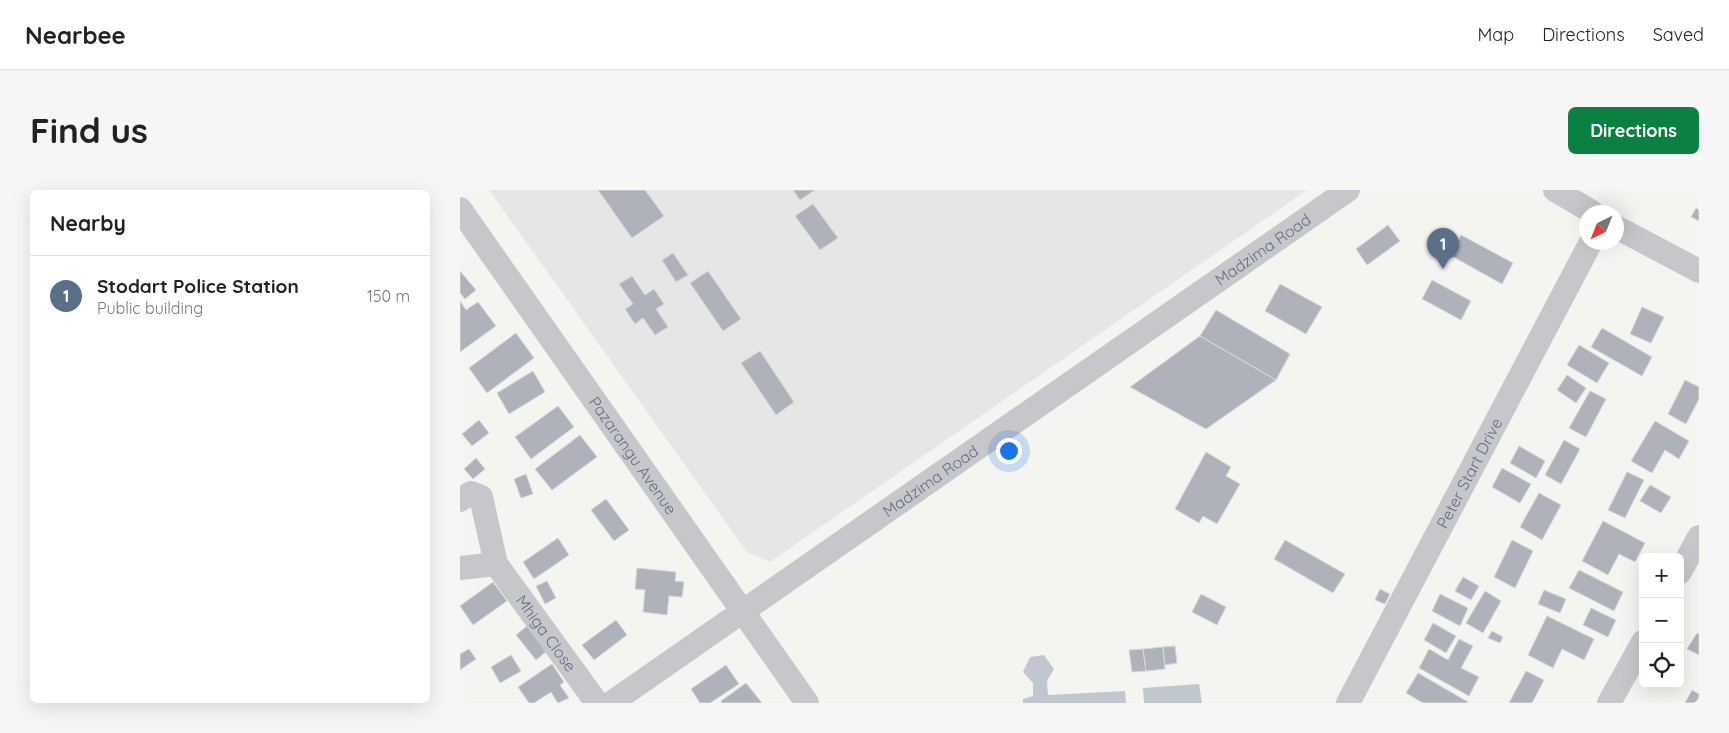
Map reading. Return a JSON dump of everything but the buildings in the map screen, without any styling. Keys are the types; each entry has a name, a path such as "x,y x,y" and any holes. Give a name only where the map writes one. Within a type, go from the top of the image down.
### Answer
{"street":[{"name":"Madzima Road","path":"611,703 1348,190"},
{"path":"1555,190 1580,205"},
{"name":"Pazarangu Avenue","path":"460,209 807,703"},
{"path":"1624,231 1699,271"},
{"name":"Peter Start Drive","path":"1348,703 1587,250"},
{"name":"Mhiga Close","path":"460,500 471,493 481,497 496,564 596,703"},
{"path":"1684,565 1699,538"},
{"path":"460,568 496,564"},
{"path":"1609,703 1642,643"}],"shaded area":[{"path":"489,190 1307,190 770,562 747,552"},
{"path":"1044,655 1054,669 1047,681 1048,695 1125,691 1126,703 1023,703 1023,699 1033,696 1033,683 1023,672 1030,657"},
{"path":"1199,684 1202,703 1144,703 1143,688"}],"place":[{"name":"Stodart Police Station","path":"1443,269"}]}
